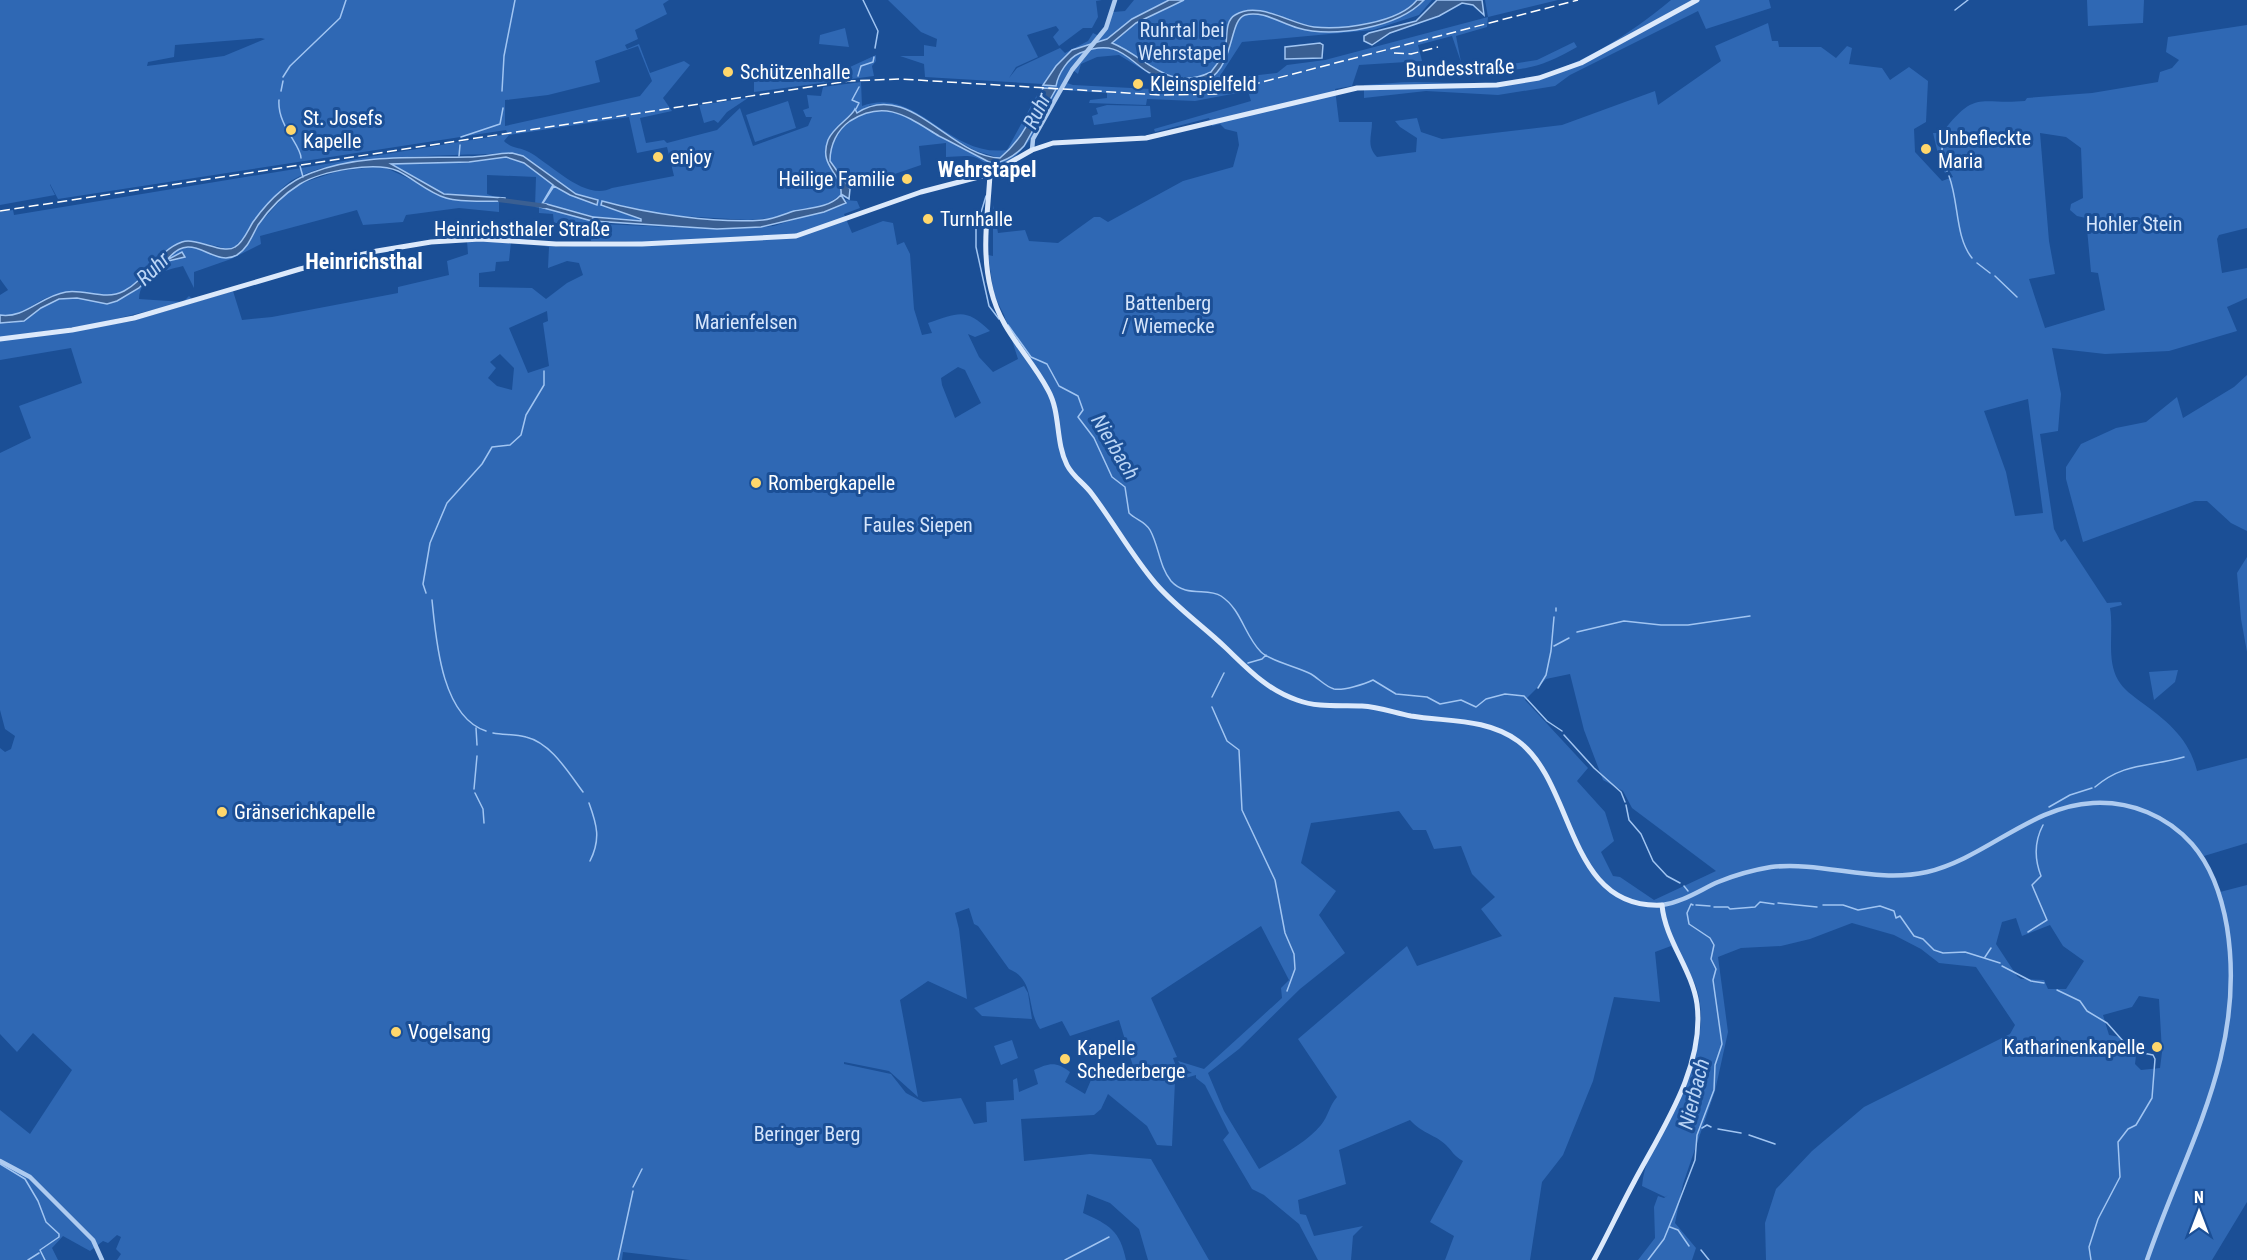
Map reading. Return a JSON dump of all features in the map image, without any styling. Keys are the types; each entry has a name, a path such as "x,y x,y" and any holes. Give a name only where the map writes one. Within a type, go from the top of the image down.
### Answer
{"main road":[{"name":"Bundesstraße","path":"1032,150 1061,142 1146,138 1357,88 1402,85 1497,85 1539,78 1581,63 1697,0"},
{"name":"Heinrichsthaler Straße","path":"0,339 96,326 194,302 300,269 377,251 431,242 480,239 594,244 778,239 805,234 919,192 990,174 1032,150"},
{"path":"990,174 985,253 990,289 1004,323 1052,397 1062,450 1070,471 1091,492 1110,523 1155,583 1249,671 1276,690 1307,703 1365,706 1416,716 1468,722 1493,728 1511,736 1530,751 1545,771 1573,839 1598,876 1626,899 1645,905 1662,905 1667,926 1694,990 1698,1013 1695,1047 1680,1092 1594,1260"}],"street":[{"path":"1032,150 1033,139 1076,64 1109,22 1115,0"},
{"path":"1662,905 1683,899 1732,876 1772,867 1808,867 1884,877 1925,872 1970,856 2044,815 2083,804 2111,803 2133,807 2149,812 2173,826 2200,855 2218,891 2230,950 2232,997 2226,1046 2215,1090 2147,1260"},
{"path":"0,1161 30,1178 93,1240 102,1260"}],"green space":[{"path":"0,0 669,0 663,4 667,14 635,30 638,39 625,45 627,49 639,44 650,73 684,61 690,65 663,98 672,111 640,118 646,143 664,140 667,143 717,130 740,108 753,146 808,126 812,117 806,117 803,110 809,108 807,95 821,96 823,87 861,82 862,106 882,102 900,105 917,113 967,144 986,150 1007,150 1043,84 925,77 924,64 900,56 924,56 924,45 936,47 937,39 921,32 888,0 1102,0 1096,1 1098,17 1092,28 1083,28 1059,46 1053,37 1059,30 1056,26 1027,35 1038,57 1016,67 1009,78 1017,68 1060,48 1065,53 1088,41 1093,33 1099,36 1113,12 1125,11 1134,0 1421,0 1414,10 1424,0 1432,0 1419,15 1373,30 1242,42 1220,76 1222,80 1243,80 1250,76 1277,73 1287,65 1325,60 1488,17 1487,27 1456,36 1461,62 1452,36 1418,45 1422,61 1359,65 1352,86 1335,89 1339,122 1372,122 1370,141 1377,157 1416,152 1417,138 1395,121 1417,118 1421,132 1442,139 1562,125 1655,91 1658,105 1721,61 1715,46 1768,23 1772,41 1778,41 1779,47 1821,47 1836,58 1847,46 1852,48 1849,64 1882,68 1890,80 1909,67 1928,81 1926,122 1914,129 1915,152 1942,181 1953,177 1949,170 1945,173 1933,133 1942,133 1953,119 1971,105 1987,101 2025,101 2027,98 2092,93 2158,82 2160,72 2172,68 2179,60 2166,52 2168,37 2247,25 2247,228 2219,235 2217,239 2222,273 2247,268 2247,298 2227,307 2237,331 2169,351 2105,354 2052,348 2061,394 2058,431 2040,434 2054,529 2061,542 2065,539 2107,603 2121,602 2122,605 2110,608 2112,663 2118,680 2128,692 2176,731 2189,749 2197,771 2247,758 2247,843 2204,856 2220,892 2247,885 2247,1202 2212,1260 1766,1260 1765,1223 1776,1189 1812,1151 1864,1107 2010,1034 2015,1025 1976,967 1939,963 1921,949 1894,935 1852,923 1810,939 1781,946 1741,948 1718,957 1728,1032 1715,1091 1683,1184 1675,1223 1696,1248 1692,1260 1638,1260 1655,1238 1654,1207 1658,1196 1664,1198 1668,1195 1665,1197 1642,1186 1647,1162 1687,1078 1701,1025 1695,984 1671,946 1655,952 1660,1002 1614,997 1593,1081 1563,1155 1542,1182 1530,1260 1445,1260 1454,1236 1430,1222 1463,1161 1446,1145 1410,1120 1339,1150 1346,1184 1298,1200 1300,1214 1306,1215 1314,1236 1363,1226 1353,1236 1351,1260 1318,1260 1299,1224 1264,1195 1252,1189 1223,1140 1229,1133 1205,1085 1196,1078 1196,1075 1175,1081 1172,1146 1157,1145 1147,1126 1108,1094 1101,1109 1094,1115 1021,1119 1024,1161 1090,1154 1151,1159 1209,1260 1148,1260 1139,1229 1110,1203 1087,1194 1083,1213 1112,1230 1121,1242 1126,1260 690,1260 623,1252 622,1260 117,1260 121,1254 116,1249 121,1237 117,1235 108,1243 103,1241 90,1251 63,1236 52,1248 58,1260 0,1260 0,1162 30,1176 0,1159 0,1110 30,1134 72,1070 33,1033 17,1052 0,1034 0,748 5,752 11,749 15,736 5,729 0,710 0,453 31,438 19,406 82,383 71,348 0,360 0,323 19,321 49,303 67,298 102,302 120,299 137,289 163,265 177,259 174,257 166,261 180,249 186,247 198,248 221,257 230,250 206,244 189,243 176,247 166,254 137,284 121,292 105,295 60,294 49,297 20,313 0,315 0,295 8,290 0,279 0,212 13,210 14,215 508,134 506,130 58,199 50,184 55,195 0,205","holes":["265,39 224,56 147,66 148,62 174,57 175,45","638,46 652,81 640,96 505,126 505,100 548,95 600,82 595,61","1119,55 1150,74 1151,89 1067,83 1063,90 1107,93 1107,98 1090,100 1089,103 1146,105 1147,99 1195,101 1248,91 1251,101 1154,129 1155,132 1209,118 1212,126 1220,124 1225,129 1237,132 1239,145 1233,167 1183,181 1108,222 1100,217 1094,217 1058,243 1029,241 1025,230 998,233 993,205 993,256 988,255 994,295 1004,315 1018,359 993,372 979,357 968,334 975,337 990,331 974,318 961,314 928,323 932,333 922,335 914,309 910,254 904,242 897,245 893,223 883,221 852,233 844,214 860,208 857,201 845,200 847,202 774,226 761,227 717,229 601,224 595,217 641,222 641,219 601,206 602,201 663,215 748,220 772,218 825,205 841,195 843,198 845,191 921,165 919,146 946,143 946,157 971,156 995,165 1008,161 1030,140 1056,95 1074,71 1078,74 1081,64 1097,57","1043,88 1053,95 1022,135 1031,118","870,105 901,107 915,113 931,126 976,151 1000,158 1022,135 1001,162 962,147 903,116 884,111 862,115","629,117 637,153 667,147 674,176 602,191 591,190 569,180 529,152 513,147 504,141 509,135","2040,133 2066,137 2081,148 2083,198 2071,204 2070,210 2077,216 2086,218 2091,272 2098,273 2105,310 2045,328 2029,279 2055,274 2049,241","504,153 505,157 469,162 390,164 444,194 498,198 487,194 487,175 536,177 535,207 539,208 539,213 553,214 554,223 590,223 593,217 591,241 638,241 561,247 539,245 549,247 548,268 567,261 579,263 583,275 567,283 546,299 532,288 479,287 479,273 495,271 496,262 509,261 511,242 467,241 468,254 447,261 449,275 398,287 398,293 272,317 242,320 233,291 133,321 39,336 39,332 95,324 193,300 189,296 183,302 139,299 140,291 148,279 161,272 183,266 194,288 194,272 231,259 261,244 260,236 357,210 363,225 403,222 406,215 459,208 499,212 499,201 452,199 382,166 339,171 305,182 289,191 259,224 250,242 230,250 236,246 272,199 287,184 306,174 330,166 360,161","547,311 548,321 543,323 549,366 528,373 509,328","500,354 514,368 512,390 497,386 488,378 496,368 490,362","958,367 965,370 981,403 955,418 941,378","2028,399 2043,513 2015,516 2006,472 1984,411","1570,674 1584,730 1603,780 1623,791 1632,808 1716,871 1654,900 1620,877 1613,876 1601,852 1614,841 1605,812 1577,781 1588,768 1525,700 1546,679","1399,811 1413,830 1426,830 1434,849 1461,846 1472,874 1495,897 1481,909 1502,936 1417,966 1407,946 1298,1039 1337,1097 1315,1132 1259,1169 1224,1111 1208,1073 1239,1049 1300,989 1345,953 1319,915 1336,891 1301,863 1311,823","969,908 974,924 978,926 1009,969 1023,980 1040,1029 1062,1021 1070,1036 1119,1020 1133,1066 1111,1080 1091,1080 1085,1094 1065,1082 1070,1072 1065,1068 1052,1064 1044,1066 1034,1070 1038,1084 1019,1092 1017,1078 1013,1080 1014,1100 986,1102 987,1122 974,1124 961,1098 923,1102 906,1093 891,1074 844,1064 844,1062 889,1071 918,1097 900,1000 928,981 967,999 955,913","2016,918 2022,936 2050,925 2063,946 2084,961 2066,989 2048,989 2044,980 2021,979 2017,976 1996,944 2002,922","1261,926 1289,980 1281,988 1282,998 1204,1069 1178,1061 1182,1067 1192,1073 1179,1075 1173,1058 1177,1057 1151,998","2139,996 2159,999 2162,1052 2160,1068 2141,1070 2135,1064 2137,1047 2122,1048 2120,1037 2109,1035 2103,1015 2132,1007"]},
{"path":"1485,0 1558,0 1488,17"},
{"path":"1671,0 1769,0 1771,8 1706,29 1698,11 1570,75 1555,86 1498,95 1426,91 1364,98 1364,85 1409,82 1494,83 1528,79 1550,72 1572,64 1615,41"},
{"path":"2087,0 2144,0 2143,23 2088,26"},
{"path":"845,28 849,47 819,44 820,35"},
{"path":"1574,42 1577,47 1536,66 1492,70 1492,67 1537,60"},
{"path":"876,55 876,61 872,66 874,76 754,92 754,82 792,73 837,73"},
{"path":"748,98 727,112 718,123 714,120 704,123 699,105"},
{"path":"788,101 796,128 755,142 746,115"},
{"path":"1107,105 1150,106 1151,117 1094,125 1092,116 1098,114 1096,108"},
{"path":"2247,375 2247,531 2231,523 2207,501 2195,501 2083,542 2066,479 2066,467 2081,444 2116,428 2146,422 2177,397 2183,418 2234,387"},
{"path":"2247,557 2247,652 2241,619 2237,573"},
{"path":"2178,670 2175,682 2154,700 2149,672"},
{"path":"1024,986 1028,993 1032,1019 982,1016 974,1008"},
{"path":"1012,1040 1018,1058 1001,1065 994,1046"}],"water":[{"path":"1169,0 1184,0 1136,23 1112,43 1158,71 1182,78 1196,77 1211,72 1224,53 1231,18 1244,11 1264,11 1305,25 1326,28 1354,26 1384,19 1409,8 1417,0 1424,0 1399,17 1382,24 1347,31 1312,31 1259,14 1245,15 1236,25 1223,64 1208,80 1182,82 1167,80 1144,70 1118,51 1096,48 1080,53 1071,59 1061,72 1056,86 1043,85 1056,66 1072,50 1107,39 1132,19"},
{"path":"1437,0 1482,0 1484,15 1473,5 1462,3 1439,16 1390,33 1372,45 1364,41 1364,36 1369,33 1416,21"},
{"path":"1320,43 1323,45 1322,58 1285,59 1285,47"},
{"path":"1043,88 1056,89 1024,146 1010,158 993,164 897,113 875,111 863,114 845,125 833,144 830,161 850,189 849,199 841,194 841,187 826,157 826,149 831,135 855,109 857,113 876,105 894,106 912,112 964,146 982,154 1000,158 1021,134"},
{"path":"512,153 523,156 576,194 598,200 597,205 554,186 543,203 593,217 592,221 540,207 553,185 524,163 506,157 469,162 391,164 444,194 505,198 505,201 453,200 434,193 398,171 388,168 349,169 310,179 288,192 267,213 247,245 237,255 228,258 219,257 185,247 176,251 167,260 182,252 185,257 164,262 139,288 117,301 107,304 77,298 59,299 41,308 24,321 0,323 0,315 17,314 57,294 73,292 110,295 124,291 132,286 166,251 182,242 195,242 224,249 235,247 271,200 286,187 311,173 368,160 408,157 474,157"},
{"path":"841,195 846,203 824,212 761,227 717,229 593,221 594,217 641,221 641,219 601,205 602,201 639,210 681,216 745,221 775,218 794,211 819,207 831,203"}],"waterway":[{"path":"283,77 290,66 340,18 346,0"},
{"path":"502,91 504,56 515,0"},
{"path":"863,0 878,31 875,48"},
{"path":"1955,10 1968,0"},
{"path":"858,76 861,66 873,62 874,57"},
{"path":"281,91 283,81"},
{"path":"856,109 859,103 852,100 859,87"},
{"name":"Ruhr","path":"1036,108 1042,90"},
{"path":"279,100 279,109 285,126 301,158"},
{"path":"461,137 500,124 503,108"},
{"path":"1942,150 1943,130"},
{"path":"459,156 460,145"},
{"name":"Nierbach","path":"989,170 990,162"},
{"path":"1943,163 1947,171"},
{"path":"300,166 303,177"},
{"path":"1949,176 1960,230 1972,258"},
{"name":"Nierbach","path":"986,196 976,229 976,247 989,306 999,319"},
{"name":"Ruhr","path":"500,200 545,206"},
{"path":"1977,263 1990,273"},
{"path":"1995,276 2017,297"},
{"name":"Nierbach","path":"1008,325 1031,357 1047,364 1059,386 1078,396 1083,410 1078,417 1094,438 1112,477 1125,487 1129,513 1150,530 1164,569 1171,581 1183,589 1216,593 1221,596 1234,608 1255,645 1265,655 1311,674 1334,689 1348,688 1373,680 1396,694 1427,697 1440,704 1461,700 1476,707 1486,699 1505,694 1524,696 1547,721 1562,731"},
{"path":"426,593 423,584 430,543 447,503 482,464 492,447 510,445 521,435 526,415 544,385 544,371"},
{"path":"432,600 439,655 450,693 459,710 471,723 486,731"},
{"path":"1577,632 1624,621 1688,625 1750,616"},
{"path":"1538,688 1546,675 1554,617"},
{"path":"1554,646 1569,638"},
{"path":"1248,663 1262,659 1266,655"},
{"path":"1212,697 1224,673"},
{"path":"1212,707 1227,741 1239,750 1242,810 1275,880 1285,933 1294,954 1295,969 1287,991"},
{"path":"476,728 477,745"},
{"path":"493,733 518,735 543,745 558,759 583,792"},
{"name":"Nierbach","path":"1564,735 1594,768 1621,792 1625,802"},
{"path":"474,789 477,756"},
{"path":"2095,787 2116,773 2127,769 2184,757"},
{"path":"2049,807 2070,795 2092,788"},
{"path":"475,793 483,809 484,823"},
{"path":"589,803 597,832 596,846 590,861"},
{"name":"Nierbach","path":"1626,805 1629,820 1641,834 1653,861 1667,876 1680,883"},
{"path":"2028,932 2047,920 2032,885 2041,876 2036,850 2043,825"},
{"name":"Nierbach","path":"1684,886 1688,891"},
{"path":"1714,907 1730,909 1755,907 1760,902 1774,904"},
{"path":"1778,903 1817,907"},
{"name":"Nierbach","path":"1648,1260 1664,1239 1695,1160 1697,1135 1714,1090 1715,1065 1722,1044 1713,980 1716,969 1711,959 1714,945 1710,938 1689,924 1687,913 1691,904 1693,905"},
{"path":"1696,905 1710,906"},
{"path":"1823,905 1843,905 1858,910 1880,906 1894,911 1896,918 1900,916 1914,936 1923,939 1934,950 1943,953 1965,952 2000,963"},
{"path":"1985,957 1991,948"},
{"path":"2002,966 2031,981 2044,983"},
{"path":"2057,990 2080,1001 2087,1011 2107,1023 2123,1041 2143,1053 2153,1055 2155,1059 2152,1098 2136,1125 2128,1129 2118,1142 2120,1177 2098,1219 2089,1247 2091,1260"},
{"path":"1702,1128 1707,1125 1711,1127"},
{"path":"1718,1129 1741,1133"},
{"path":"1749,1135 1775,1144"},
{"path":"0,1164 25,1179 38,1201 46,1222 59,1234 59,1237 40,1250 45,1260"},
{"path":"633,1187 642,1169"},
{"path":"618,1260 633,1191"},
{"path":"1670,1227 1678,1230 1689,1246"},
{"path":"1065,1260 1109,1237"},
{"path":"1701,1250 1709,1260"},
{"path":"28,1260 39,1253"}],"railway":[{"path":"0,211 849,81 900,79 1161,95 1216,94 1578,0"},
{"path":"1394,53 1411,54 1438,47"}],"place":[{"name":"Schützenhalle","path":"728,72"},
{"name":"Kleinspielfeld","path":"1138,84"},
{"name":"St. Josefs Kapelle","path":"291,130"},
{"name":"Unbefleckte Maria","path":"1926,149"},
{"name":"enjoy","path":"658,157"},
{"name":"Heilige Familie","path":"907,179"},
{"name":"Turnhalle","path":"928,219"},
{"name":"Rombergkapelle","path":"756,483"},
{"name":"Gränserichkapelle","path":"222,812"},
{"name":"Vogelsang","path":"396,1032"},
{"name":"Katharinenkapelle","path":"2157,1047"},
{"name":"Kapelle Schederberge","path":"1065,1059"}],"district":[{"name":"Wehrstapel","path":"987,169"},
{"name":"Heinrichsthal","path":"364,261"}],"park label":[{"name":"Ruhrtal bei Wehrstapel","path":"1182,42"},
{"name":"Hohler Stein","path":"2134,224"},
{"name":"Battenberg / Wiemecke","path":"1168,314"},
{"name":"Marienfelsen","path":"746,322"},
{"name":"Faules Siepen","path":"918,525"},
{"name":"Beringer Berg","path":"807,1134"}]}
